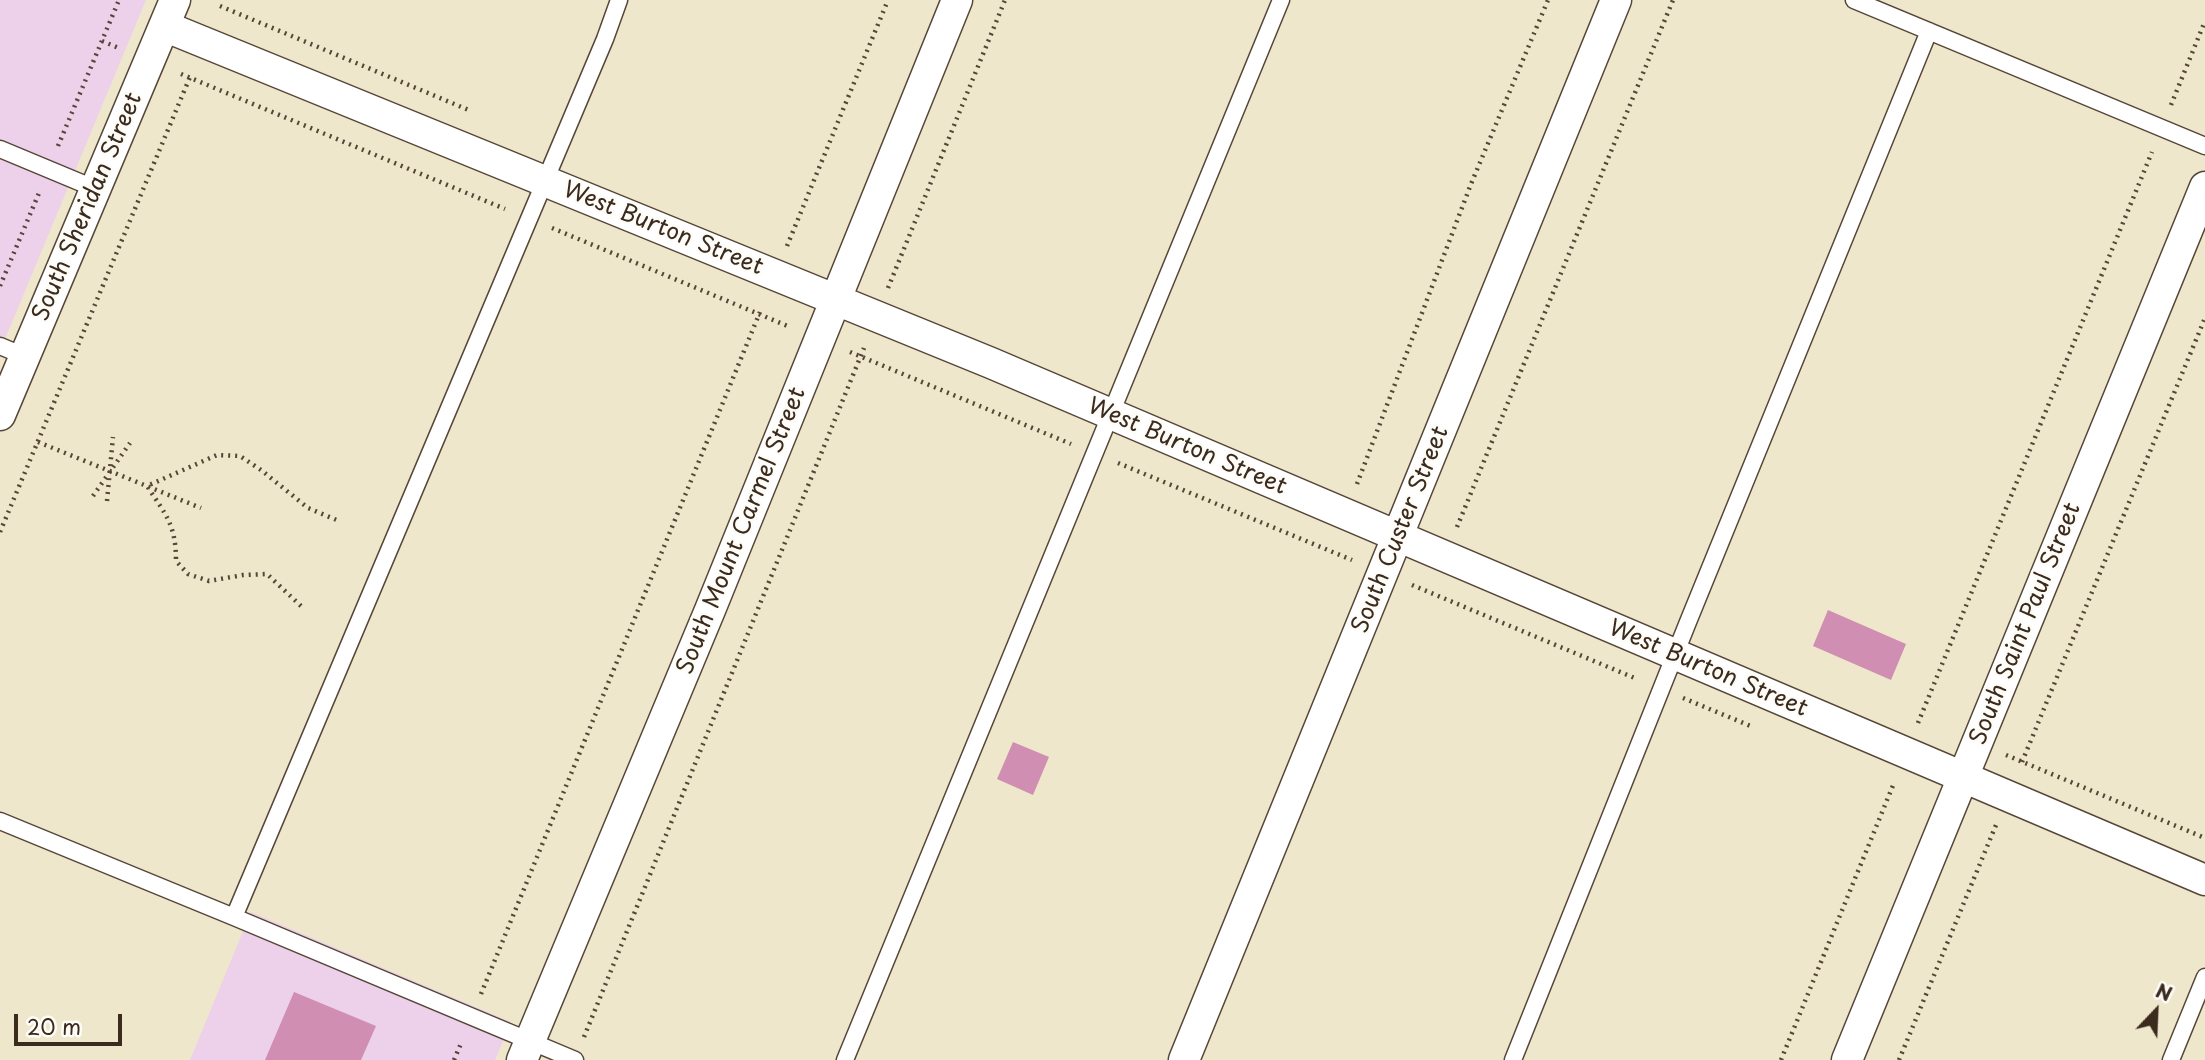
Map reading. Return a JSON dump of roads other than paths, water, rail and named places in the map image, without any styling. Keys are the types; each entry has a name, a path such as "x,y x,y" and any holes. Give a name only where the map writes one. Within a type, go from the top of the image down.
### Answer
{"street":[{"name":"South Mount Carmel Street","path":"526,1051 705,623 957,0"},
{"name":"South Custer Street","path":"1184,1060 1616,0"},
{"name":"West Burton Street","path":"169,13 205,42 877,316 2205,880"},
{"name":"South Sheridan Street","path":"0,415 12,351 96,189 169,13"},
{"name":"South Saint Paul Street","path":"1847,1060 2205,187"}],"lane":[{"path":"234,916 620,0"},
{"path":"845,1060 1281,0"},
{"path":"1854,0 2205,146"},
{"path":"1513,1060 1929,31"},
{"path":"0,149 96,189"},
{"path":"0,821 234,916 471,1017 526,1051 575,1060"},
{"path":"2171,1060 2205,977"}]}
